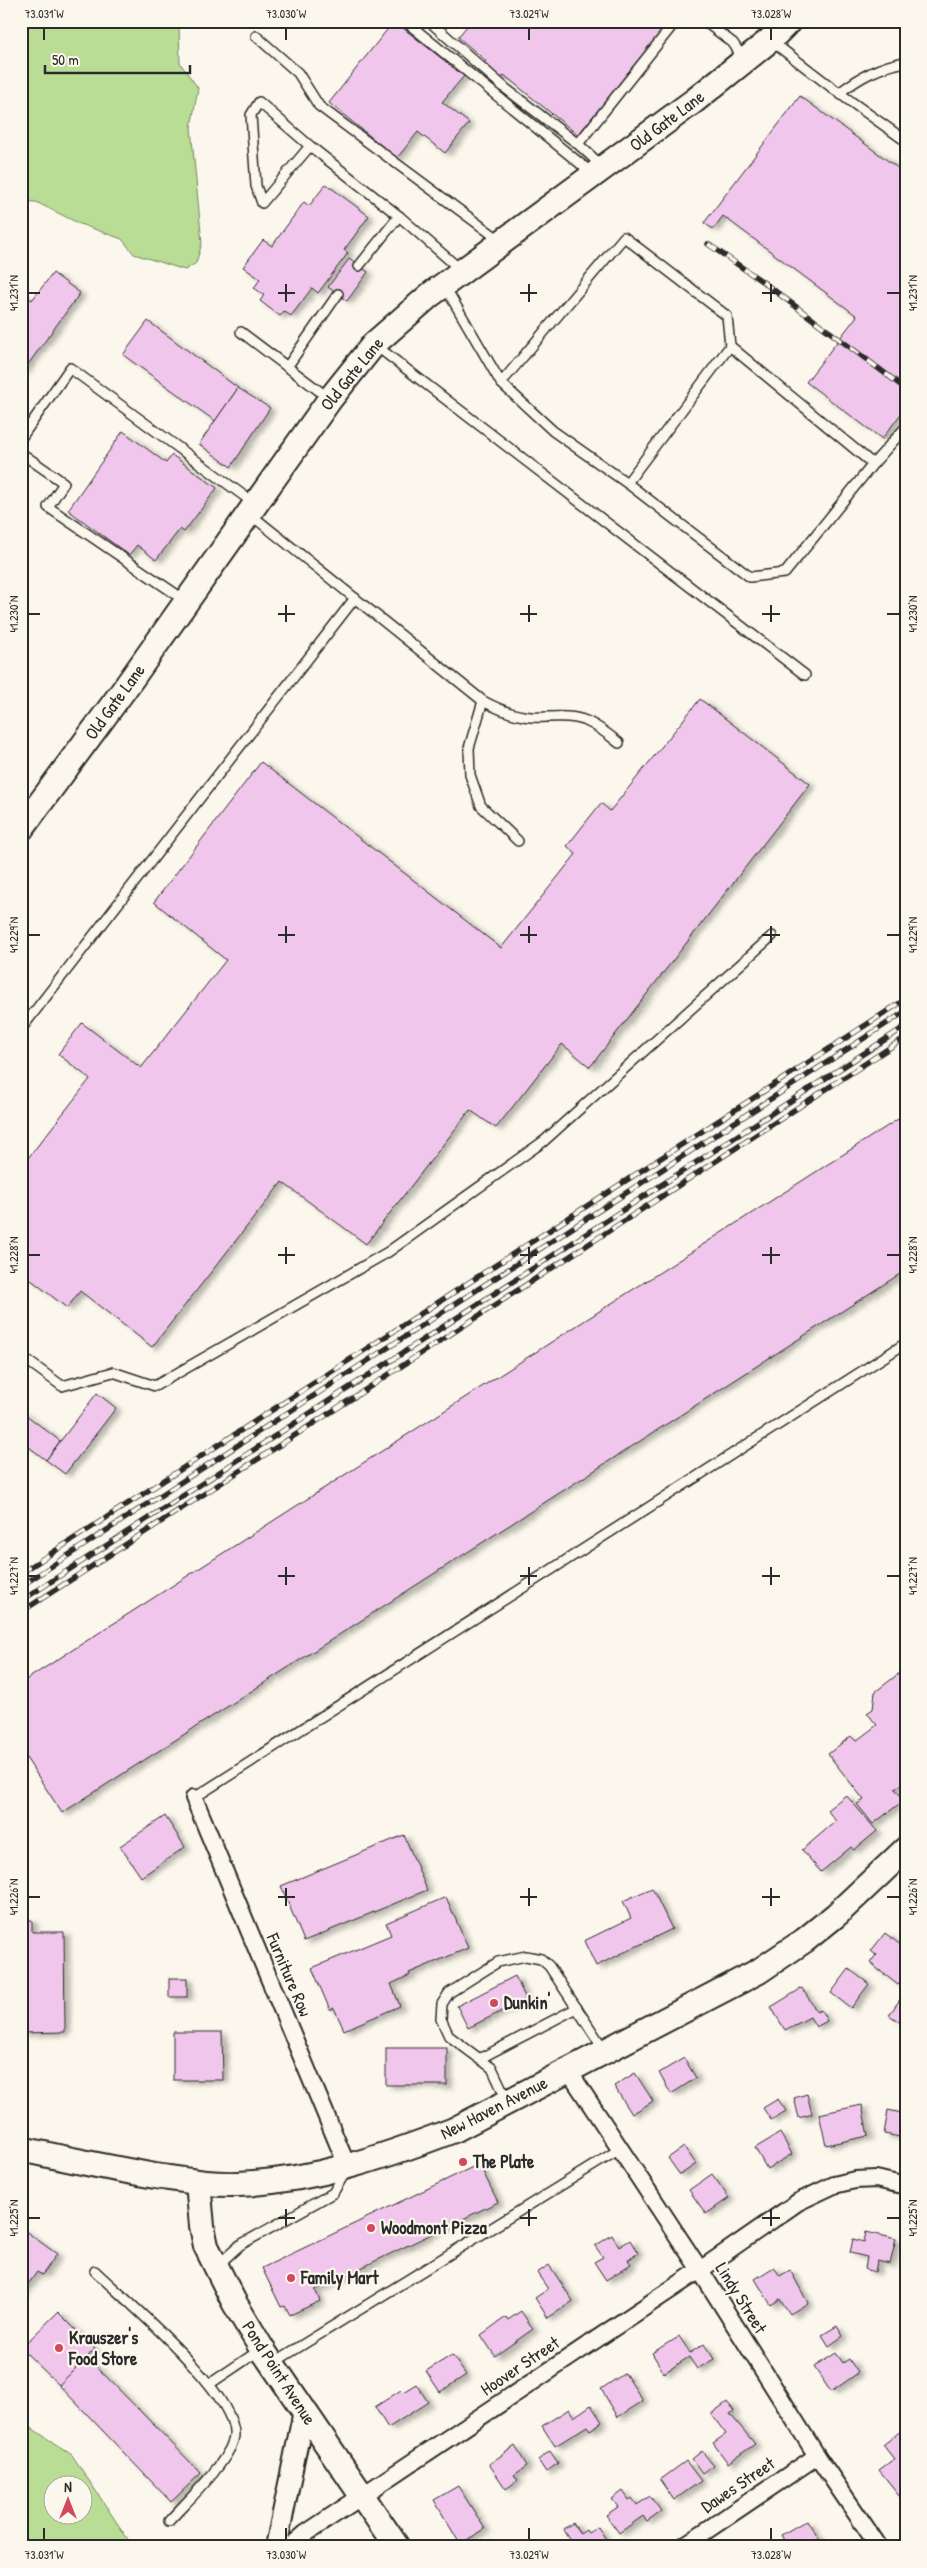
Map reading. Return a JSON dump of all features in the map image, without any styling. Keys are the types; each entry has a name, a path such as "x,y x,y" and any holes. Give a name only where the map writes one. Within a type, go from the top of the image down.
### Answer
{"main road":[{"name":"Old Gate Lane","path":"21,829 187,601 330,399 374,344 453,278 600,172 745,60 770,40 789,21"},
{"name":"New Haven Avenue","path":"21,2149 97,2166 198,2183 238,2184 287,2179 348,2168 454,2130 759,1971 805,1940 854,1900 906,1849"},
{"name":"Pond Point Avenue","path":"198,2183 206,2246 234,2302 267,2356 397,2547"}],"street":[{"name":"Furniture Row","path":"194,1798 348,2168"},
{"name":"Lindy Street","path":"568,2070 700,2270 817,2456 879,2547"},
{"name":"Hoover Street","path":"290,2547 305,2534 815,2192 834,2185 876,2179 906,2186"},
{"path":"276,2547 304,2411"},
{"name":"Dawes Street","path":"682,2547 817,2456"}],"lane":[{"path":"405,21 600,172"},
{"path":"429,21 505,88 578,144 600,172"},
{"path":"578,144 676,21"},
{"path":"704,21 733,43 745,60"},
{"path":"256,36 298,73 319,106 501,242"},
{"path":"770,40 906,141"},
{"path":"839,93 857,79 888,65 906,62"},
{"path":"310,146 262,203 256,186 251,115 259,102 310,146 399,216 453,278 501,383 553,431 627,483 750,577 785,573 873,464 906,428"},
{"path":"359,266 399,216"},
{"path":"501,383 624,237 727,316 730,346 627,483"},
{"path":"287,367 338,294"},
{"path":"241,332 330,399"},
{"path":"374,344 805,675"},
{"path":"730,346 873,464"},
{"path":"21,438 70,368 252,508 355,598 483,701 502,711 530,717 552,716 585,720 602,729 619,743"},
{"path":"21,453 64,484 48,507 187,601"},
{"path":"21,1029 355,598"},
{"path":"483,701 469,748 470,775 481,806 518,842"},
{"path":"21,1356 62,1386 113,1372 155,1386 388,1252 544,1141 772,936"},
{"path":"194,1798 906,1342"},
{"path":"508,2102 492,2068 449,2036 441,2019 442,2004 449,1993 498,1962 526,1956 541,1959 549,1966 605,2051"},
{"path":"479,2059 577,2008"},
{"path":"211,2384 267,2356 620,2149"},
{"path":"216,2267 240,2245 333,2193 348,2168"},
{"path":"95,2271 211,2384 228,2411 234,2426 234,2439 227,2454 169,2522"}],"green space":[{"path":"24,21 182,21 179,25 180,63 198,88 191,128 202,243 196,263 185,270 134,254 122,239 80,224 36,202 21,201 21,25"},
{"path":"21,2421 72,2455 86,2476 42,2476 42,2526 92,2526 92,2485 133,2547 21,2547"}],"building":[{"path":"394,21 464,76 442,102 469,123 445,153 418,132 397,158 329,103"},
{"path":"471,21 652,21 663,29 578,135 504,75 501,79 483,64 486,61 458,37"},
{"path":"800,96 906,174 906,407 882,439 806,382 857,316 723,216 713,229 704,223"},
{"path":"326,184 369,216 344,250 348,253 318,293 312,288 291,316 284,311 280,316 260,301 264,295 254,288 260,279 243,267 263,240 272,246 304,202 309,206"},
{"path":"349,259 368,272 347,301 328,287"},
{"path":"53,273 80,293 21,374 21,297 23,294 32,300"},
{"path":"148,321 238,388 215,421 123,355"},
{"path":"238,388 270,408 231,467 199,444"},
{"path":"123,431 166,463 172,455 217,488 184,532 180,529 156,560 137,545 129,555 68,510"},
{"path":"700,699 810,784 590,1067 562,1044 496,1128 470,1110 366,1244 282,1182 152,1347 80,1291 67,1308 21,1272 21,1167 90,1079 58,1054 82,1023 141,1068 226,960 154,902 261,762 501,948 576,854 567,846 601,803 610,811"},
{"path":"906,1114 906,1270 62,1813 21,1750 21,1683"},
{"path":"97,1393 116,1408 65,1474 46,1460"},
{"path":"21,1411 60,1441 46,1460 21,1441"},
{"path":"906,1668 906,1781 895,1789 904,1800 873,1824 857,1804 864,1800 828,1754 851,1736 856,1741 877,1725 867,1713 873,1709 875,1692"},
{"path":"846,1795 877,1831 854,1850 851,1847 821,1872 802,1850 836,1821 827,1810"},
{"path":"165,1816 185,1847 141,1877 120,1846"},
{"path":"404,1835 427,1890 304,1941 281,1886"},
{"path":"652,1888 672,1929 596,1966 584,1941 631,1918 623,1901"},
{"path":"446,1897 468,1948 409,1973 410,1975 391,1984 400,2006 344,2030 334,2008 330,2010 312,1968 391,1935 386,1923"},
{"path":"21,1920 32,1920 32,1932 64,1932 65,2032 21,2033"},
{"path":"885,1933 906,1949 906,1959 901,1966 906,1970 906,1976 898,1985 870,1963 876,1955 871,1951"},
{"path":"849,1969 869,1984 851,2008 831,1993"},
{"path":"515,1976 526,1999 468,2028 457,2006"},
{"path":"169,1978 187,1978 187,1997 169,1997"},
{"path":"802,1988 817,2012 821,2010 827,2021 816,2027 810,2017 785,2030 771,2007"},
{"path":"901,1998 906,2001 904,2025 889,2015"},
{"path":"173,2032 222,2032 223,2080 173,2080"},
{"path":"386,2048 447,2048 447,2085 386,2085"},
{"path":"684,2058 696,2078 671,2094 659,2073"},
{"path":"635,2073 653,2101 632,2114 614,2086"},
{"path":"807,2094 812,2114 799,2118 794,2098"},
{"path":"778,2099 786,2111 771,2120 763,2108"},
{"path":"862,2105 868,2136 826,2145 819,2114"},
{"path":"888,2110 906,2114 906,2138 884,2134"},
{"path":"780,2133 792,2154 767,2169 755,2148"},
{"path":"684,2147 696,2164 680,2175 668,2158"},
{"path":"479,2164 498,2202 315,2290 320,2301 290,2315 285,2306 281,2307 262,2268"},
{"path":"712,2174 729,2198 706,2214 689,2190"},
{"path":"21,2228 57,2254 42,2275 37,2272 21,2294"},
{"path":"866,2232 896,2239 890,2264 877,2261 875,2272 865,2269 867,2257 850,2253 853,2239 864,2242"},
{"path":"612,2235 619,2247 630,2240 638,2253 628,2260 631,2264 606,2280 594,2262 603,2257 595,2246"},
{"path":"549,2265 573,2301 548,2318 535,2298 548,2289 537,2273"},
{"path":"774,2267 780,2276 790,2270 808,2303 790,2314 780,2299 771,2305 755,2279"},
{"path":"521,2311 533,2329 495,2356 481,2335 506,2317 508,2320"},
{"path":"58,2312 95,2349 59,2385 21,2348"},
{"path":"837,2326 843,2336 829,2346 822,2335"},
{"path":"679,2336 690,2353 704,2344 714,2359 697,2369 689,2357 664,2373 652,2353"},
{"path":"836,2353 843,2363 849,2359 858,2373 831,2392 814,2367"},
{"path":"452,2355 466,2375 440,2392 426,2371"},
{"path":"87,2357 201,2473 171,2502 59,2385"},
{"path":"625,2373 643,2401 618,2417 601,2389"},
{"path":"416,2384 428,2402 388,2428 375,2407 401,2390 403,2392"},
{"path":"727,2402 734,2411 730,2414 755,2444 728,2463 713,2443 726,2434 711,2414"},
{"path":"591,2405 602,2422 590,2430 587,2426 555,2446 542,2426 569,2409 574,2417"},
{"path":"902,2430 906,2435 906,2452 901,2456 906,2462 906,2491 900,2496 879,2470 894,2459 883,2445"},
{"path":"515,2446 527,2466 514,2475 518,2480 506,2489 489,2464"},
{"path":"550,2451 558,2463 546,2472 538,2460"},
{"path":"702,2451 713,2465 702,2473 692,2459"},
{"path":"686,2461 701,2481 674,2500 660,2480"},
{"path":"458,2486 485,2529 460,2544 434,2500"},
{"path":"623,2491 629,2500 632,2498 637,2505 650,2496 661,2511 647,2521 643,2516 619,2533 606,2515 618,2507 612,2499"},
{"path":"807,2520 820,2541 810,2547 788,2547 781,2535"},
{"path":"573,2523 580,2534 586,2530 588,2533 598,2527 609,2544 604,2547 560,2547 570,2540 563,2529"}],"railway":[{"path":"708,244 763,282 906,389"},
{"path":"21,1573 906,999"},
{"path":"21,1586 906,1011"},
{"path":"21,1601 906,1026"},
{"path":"21,1612 906,1037"}],"place":[{"name":"Dunkin'","path":"494,2003"},
{"name":"The Plate","path":"463,2162"},
{"name":"Woodmont Pizza","path":"371,2228"},
{"name":"Family Mart","path":"291,2278"},
{"name":"Krauszer's Food Store","path":"59,2348"}]}
